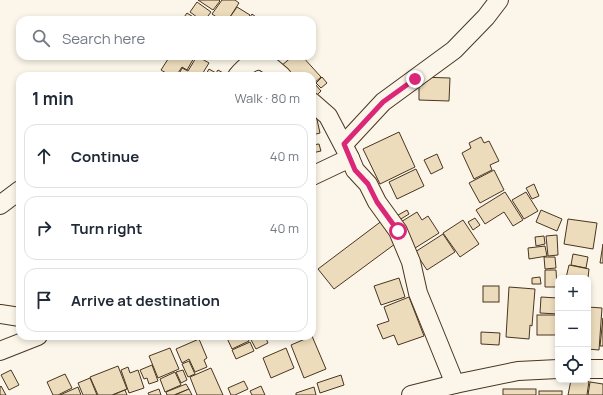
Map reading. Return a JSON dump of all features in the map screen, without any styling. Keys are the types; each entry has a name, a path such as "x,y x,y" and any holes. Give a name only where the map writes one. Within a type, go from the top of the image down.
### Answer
{"street":[{"path":"316,173 347,151 383,102 454,50 486,17 499,0"},
{"path":"241,72 247,66 256,61 264,62 277,72"},
{"path":"316,106 328,116 347,151 355,170 368,184 377,202 398,231 411,262 418,293 454,384"},
{"path":"0,205 16,193"},
{"path":"0,314 16,316"},
{"path":"0,351 28,340"},
{"path":"411,395 454,384 518,371 555,369"},
{"path":"591,369 603,369"}],"building":[{"path":"198,0 219,0 220,1 213,10"},
{"path":"222,0 235,0 239,3 231,16 215,16 212,14"},
{"path":"197,2 211,12 208,16 196,16 190,12"},
{"path":"237,7 250,15 249,16 231,16"},
{"path":"187,13 192,16 185,16"},
{"path":"167,60 193,60 187,70 182,67 179,72 164,72 161,70"},
{"path":"195,60 204,60 209,63 203,72 180,72 182,68 188,71"},
{"path":"288,60 306,60 321,77 316,81 316,72 286,72 281,66"},
{"path":"209,69 214,72 207,72"},
{"path":"322,77 327,83 321,88 316,83"},
{"path":"419,77 450,78 449,101 419,100"},
{"path":"316,85 321,91 316,96"},
{"path":"316,115 320,133 316,134"},
{"path":"399,132 415,167 380,184 363,149"},
{"path":"481,137 484,143 489,141 499,161 490,165 492,170 474,179 462,153 471,148 469,143"},
{"path":"316,144 319,144 321,151 316,152"},
{"path":"437,154 443,168 431,174 424,160"},
{"path":"416,169 424,186 397,199 389,182"},
{"path":"494,170 504,190 480,203 469,183"},
{"path":"534,184 539,196 532,199 526,188"},
{"path":"505,192 523,220 513,226 504,212 485,224 476,210"},
{"path":"526,192 538,211 524,219 512,200"},
{"path":"407,210 409,214 396,222 393,218"},
{"path":"541,210 562,219 557,231 536,222"},
{"path":"417,212 422,220 428,216 439,233 412,250 396,225"},
{"path":"475,218 480,225 473,230 468,222"},
{"path":"568,219 597,223 593,249 564,244"},
{"path":"383,220 399,241 334,289 318,269"},
{"path":"463,220 479,244 460,257 443,233"},
{"path":"443,234 455,252 427,270 415,252"},
{"path":"557,235 558,255 548,256 546,236"},
{"path":"544,236 545,244 536,246 535,237"},
{"path":"603,244 603,263 600,263"},
{"path":"545,246 547,256 529,259 528,248"},
{"path":"573,254 588,257 586,268 571,265"},
{"path":"544,257 555,257 556,268 545,269"},
{"path":"569,265 589,269 588,275 567,275"},
{"path":"545,270 556,270 555,287 545,287"},
{"path":"540,277 541,284 532,284 532,278"},
{"path":"399,278 405,297 381,305 374,286"},
{"path":"483,286 499,286 499,302 483,302"},
{"path":"509,287 535,289 532,326 530,325 529,339 506,337"},
{"path":"409,297 424,336 398,345 394,335 383,339 377,325 389,321 384,307"},
{"path":"541,297 555,298 555,314 540,313"},
{"path":"591,307 602,308 599,350 591,349"},
{"path":"537,315 555,315 555,335 537,335"},
{"path":"603,318 603,346 600,346"},
{"path":"481,332 500,333 499,345 481,344"},
{"path":"199,340 207,358 204,360 207,367 195,372 189,359 182,363 176,349"},
{"path":"228,340 249,341 232,349"},
{"path":"251,340 267,340 268,343 256,349"},
{"path":"303,340 314,340 326,369 304,378 291,345"},
{"path":"250,342 254,351 236,359 232,350"},
{"path":"170,348 179,369 158,378 149,356"},
{"path":"286,348 294,368 271,378 263,358"},
{"path":"189,361 195,374 188,377 182,364"},
{"path":"152,365 158,381 149,384 147,378 144,379 140,370"},
{"path":"118,366 127,389 112,395 98,395 90,377"},
{"path":"128,367 130,373 138,370 144,388 129,393 121,370"},
{"path":"211,368 223,395 197,395 190,377"},
{"path":"11,370 19,385 9,390 1,375"},
{"path":"183,370 187,380 181,383 176,372"},
{"path":"175,372 181,385 165,392 160,379"},
{"path":"65,374 72,388 58,395 53,395 47,382"},
{"path":"341,375 344,385 320,393 317,383"},
{"path":"90,378 97,395 83,395 78,383"},
{"path":"244,381 248,389 235,395 231,395 228,388"},
{"path":"570,383 589,383 587,395 568,395"},
{"path":"590,383 603,384 603,395 588,395"},
{"path":"186,384 189,389 174,395 167,395 166,392"},
{"path":"1,386 6,395 0,395"},
{"path":"261,386 265,395 252,395 250,391"},
{"path":"78,387 81,395 60,395"},
{"path":"314,387 316,395 296,395 296,393"},
{"path":"159,389 161,395 149,395 148,393"},
{"path":"189,389 192,395 175,395"},
{"path":"503,389 536,389 536,395 503,395"},
{"path":"125,390 127,395 113,395"},
{"path":"539,391 562,391 562,395 539,395"}],"route":[{"path":"398,231 377,202 368,184 355,170 344,144 383,102 415,79"}]}
